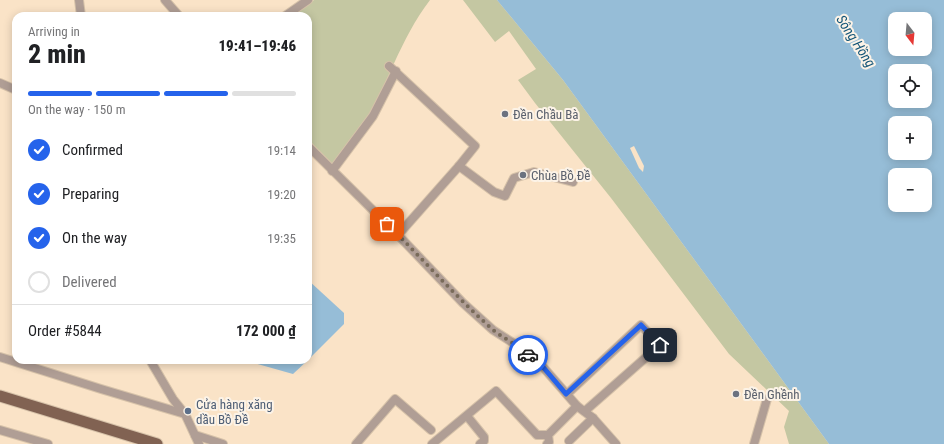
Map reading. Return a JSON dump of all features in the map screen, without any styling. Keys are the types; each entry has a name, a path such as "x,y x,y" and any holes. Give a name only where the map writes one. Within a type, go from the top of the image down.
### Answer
{"main road":[{"path":"0,396 157,444"},
{"path":"128,435 136,444"}],"street":[{"path":"79,0 80,12"},
{"path":"166,0 176,12"},
{"path":"290,12 302,2"},
{"path":"332,170 372,116 392,68 475,146 398,235"},
{"path":"0,83 12,88"},
{"path":"312,150 398,235 464,304 493,330 521,348 543,367 577,406 593,418 616,444"},
{"path":"459,166 494,192 505,196 514,178 534,172 573,182"},
{"path":"566,394 641,325 660,345 584,411"},
{"path":"0,356 12,360"},
{"path":"24,364 101,389 186,414"},
{"path":"152,364 173,399 186,414 199,444"},
{"path":"432,444 496,391 537,435 548,435 577,406"},
{"path":"356,444 394,399 431,430"},
{"path":"754,444 767,399"},
{"path":"467,416 484,437 484,440 480,444"},
{"path":"569,441 593,418"},
{"path":"0,430 34,442 48,444"},
{"path":"194,444 195,435"},
{"path":"195,435 224,444"},
{"path":"547,444 549,442 548,435"}],"green space":[{"path":"314,0 430,0 410,31 379,97 361,129 333,165 312,143 312,12 297,12"},
{"path":"463,0 497,0 563,80 829,444 789,444 784,427 789,411 729,354 611,198 518,80 536,69 509,31 495,42"}],"water":[{"name":"Sông Hồng","path":"497,0 944,0 944,444 829,444 563,80"},
{"path":"312,284 344,313 344,324 312,356"},
{"path":"257,364 304,364 293,374"}],"pier":[{"path":"634,146 644,166 643,172 639,168 630,148"}],"way so far":[{"path":"387,224 464,304 493,330 521,348 528,355"}],"place":[{"name":"Đền Chầu Bà","path":"505,114"},
{"name":"Chùa Bồ Đề","path":"523,175"},
{"name":"Đền Ghềnh","path":"736,394"},
{"name":"Cửa hàng xăng dầu Bồ Đề","path":"188,411"}],"route":[{"path":"528,355 543,367 566,394 641,325 660,345"}]}
